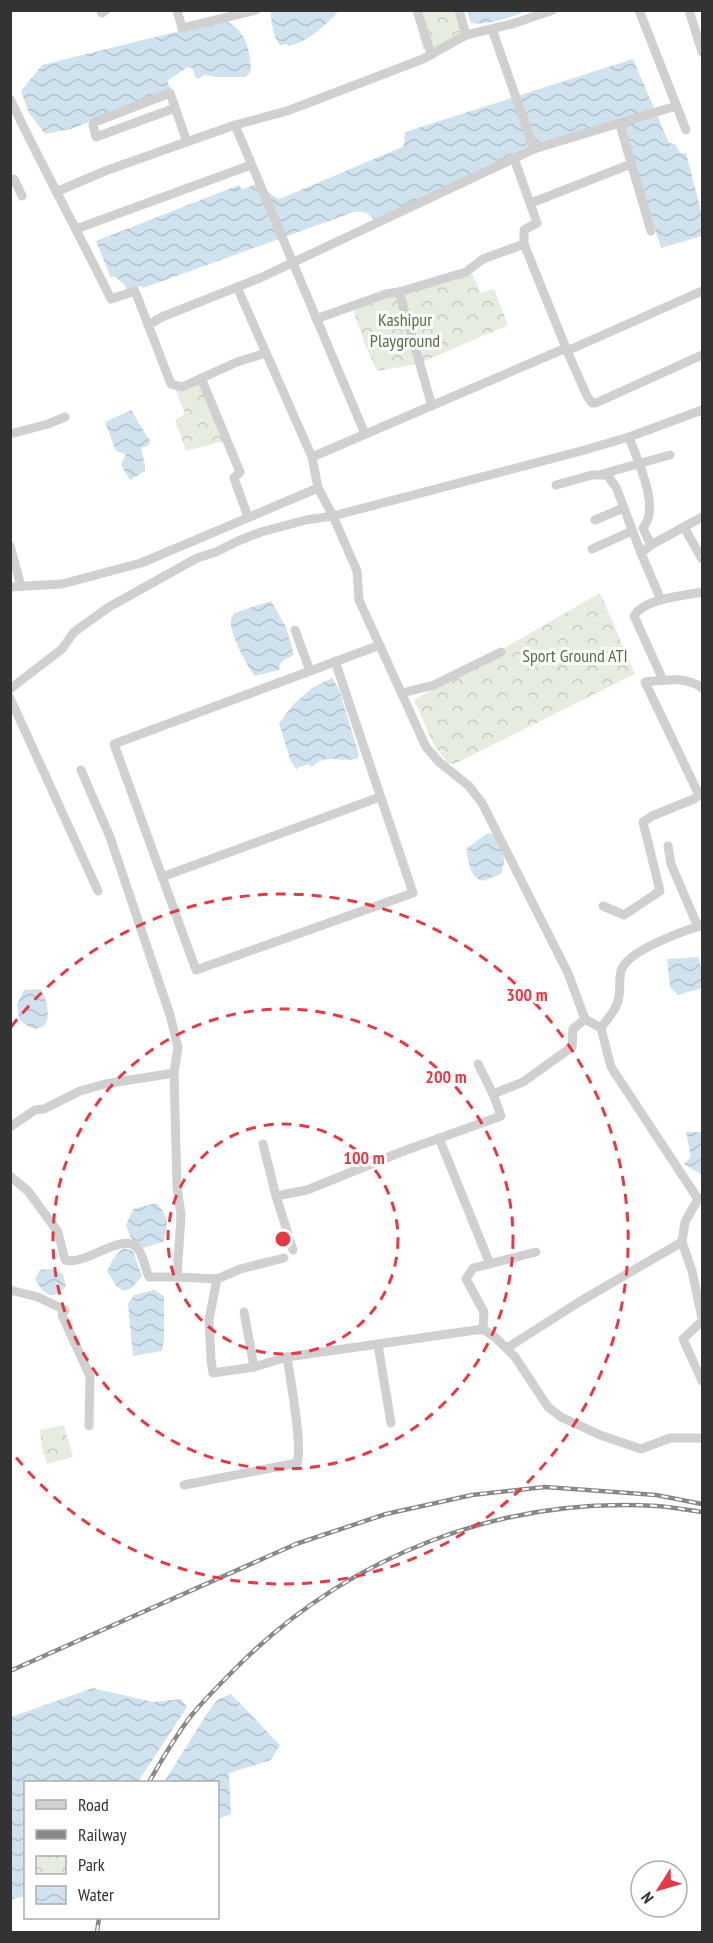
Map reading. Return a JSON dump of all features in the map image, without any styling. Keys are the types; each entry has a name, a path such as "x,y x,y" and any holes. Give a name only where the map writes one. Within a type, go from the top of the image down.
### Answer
{"street":[{"path":"177,10 182,28 256,10"},
{"path":"417,10 431,54"},
{"path":"459,10 466,35"},
{"path":"56,192 235,125 287,111 431,54 466,35 553,10"},
{"path":"639,10 686,130"},
{"path":"688,10 702,52"},
{"path":"492,29 534,149"},
{"path":"175,108 96,137 93,125 95,122 170,93 188,142"},
{"path":"10,99 111,298 135,291 171,384 182,387 237,362 266,353"},
{"path":"148,325 162,317 260,278 534,149 676,106"},
{"path":"620,124 651,231"},
{"path":"235,125 365,434"},
{"path":"514,158 537,223 524,230 524,244 566,350 592,403 702,355"},
{"path":"531,203 631,164"},
{"path":"76,229 251,165"},
{"path":"14,178 22,196"},
{"path":"316,319 386,294 466,272 483,259 524,244"},
{"path":"237,287 312,457 318,488 357,571 358,600 426,747 439,762 469,786 482,803 568,973 585,1019 601,1028 611,1067 700,1198 685,1222 682,1242 692,1271 702,1319 683,1339 702,1381"},
{"path":"312,457 702,291"},
{"path":"399,292 432,406"},
{"path":"201,378 240,472 234,478 248,517"},
{"path":"10,689 62,650 74,632 109,607 197,558 238,541 261,532 306,520 333,516 629,437 702,411"},
{"path":"10,434 65,417"},
{"path":"629,437 649,494 650,515 643,528 651,545"},
{"path":"556,485 670,455"},
{"path":"602,474 612,480 662,600"},
{"path":"10,587 62,584 141,563 318,488"},
{"path":"595,520 623,508"},
{"path":"641,553 651,545 702,517"},
{"path":"684,527 702,559"},
{"path":"592,549 632,531"},
{"path":"10,546 21,586"},
{"path":"663,680 634,616 644,607 662,600 702,592"},
{"path":"294,630 310,670"},
{"path":"335,661 412,893 195,970 114,744 310,670 335,661 380,645"},
{"path":"402,693 434,685 501,652"},
{"path":"603,906 624,915 660,891 643,822 699,795 645,682 687,681 698,684 702,688"},
{"path":"10,698 98,891"},
{"path":"81,770 110,837 170,1015 178,1047 174,1073 177,1187 182,1215 177,1277"},
{"path":"162,877 380,797"},
{"path":"601,1028 619,996 622,968 634,955 650,945 700,926 671,864 668,846"},
{"path":"493,1094 523,1082 572,1047 573,1029 585,1019"},
{"path":"276,1196 307,1190 438,1138 501,1116 478,1064"},
{"path":"10,1126 35,1110 44,1109 80,1091 105,1084 174,1073"},
{"path":"438,1138 490,1264"},
{"path":"263,1144 293,1250"},
{"path":"10,1176 28,1191 58,1232 65,1260 71,1262 112,1246 129,1243 135,1245 140,1252 149,1277 217,1279 240,1269 284,1258"},
{"path":"507,1348 579,1302 682,1242"},
{"path":"483,1329 484,1312 466,1279 473,1268 536,1252"},
{"path":"692,1271 702,1267"},
{"path":"217,1279 209,1320 213,1373 254,1367 287,1357 483,1329 515,1357 548,1407 561,1417 600,1435 641,1449 670,1438 702,1438"},
{"path":"10,1290 38,1297 65,1310 62,1315 90,1376 89,1426"},
{"path":"244,1312 254,1367"},
{"path":"378,1345 391,1423"},
{"path":"184,1485 297,1462 300,1457 287,1357"}],"green space":[{"path":"413,11 457,11 461,30 456,37 445,44 423,50"},
{"name":"Kashipur Playground","path":"472,274 481,293 494,289 508,325 418,364 377,371 353,309"},
{"path":"200,379 225,441 186,451 175,420 185,414 175,389"},
{"name":"Sport Ground ATI","path":"600,593 635,674 454,764 448,764 433,743 414,700"},
{"path":"64,1425 73,1457 47,1464 40,1430"}],"water":[{"path":"273,10 339,11 309,37 288,46 287,44 280,45 276,38 271,21"},
{"path":"467,10 527,11 478,24 471,23"},
{"path":"224,20 237,29 248,48 251,71 246,77 204,75 199,79 195,77 193,69 188,67 167,81 172,91 71,129 45,134 29,113 21,91 42,65"},
{"path":"633,59 669,143 675,144 680,153 686,153 702,215 702,236 661,248 621,121 513,157 374,220 366,213 354,212 143,288 142,286 126,289 124,284 114,276 111,278 96,241 239,185 242,189 257,184 278,199 282,198 402,147 405,132"},
{"path":"131,410 150,441 148,446 141,448 145,471 130,480 121,465 126,454 116,451 105,422"},
{"path":"271,601 286,627 294,655 282,661 279,670 255,676 236,642 231,619 234,613"},
{"path":"332,678 339,689 358,758 328,759 312,767 309,764 297,770 291,762 279,723 293,705 312,688"},
{"path":"492,833 503,852 504,862 501,874 483,881 472,873 466,849 486,834"},
{"path":"698,957 702,972 702,988 678,995 670,987 667,959"},
{"path":"41,989 46,1000 47,1021 44,1026 32,1028 19,1019 17,1004 24,990"},
{"path":"686,1132 702,1132 702,1175 684,1164 691,1157"},
{"path":"157,1203 167,1221 163,1242 143,1248 132,1239 126,1225 133,1209"},
{"path":"123,1248 133,1251 142,1276 132,1288 124,1291 117,1287 107,1271 113,1259"},
{"path":"51,1269 63,1274 66,1287 58,1294 50,1295 42,1290 35,1279 40,1270"},
{"path":"154,1290 164,1296 162,1351 133,1356 128,1304 134,1295"},
{"path":"93,1688 153,1702 181,1699 187,1707 139,1781 24,1781 24,1896 11,1900 11,1717"},
{"path":"231,1694 280,1745 271,1760 229,1773 231,1814 219,1819 219,1781 165,1781 218,1699"}],"railway":[{"path":"10,1671 296,1544 386,1514 472,1495 545,1487 656,1495 702,1504"},
{"path":"150,1781 190,1717 234,1670 277,1630 324,1596 375,1566 428,1542 483,1524 540,1512 598,1506 657,1506 702,1512"},
{"path":"97,1932 99,1919"}]}
